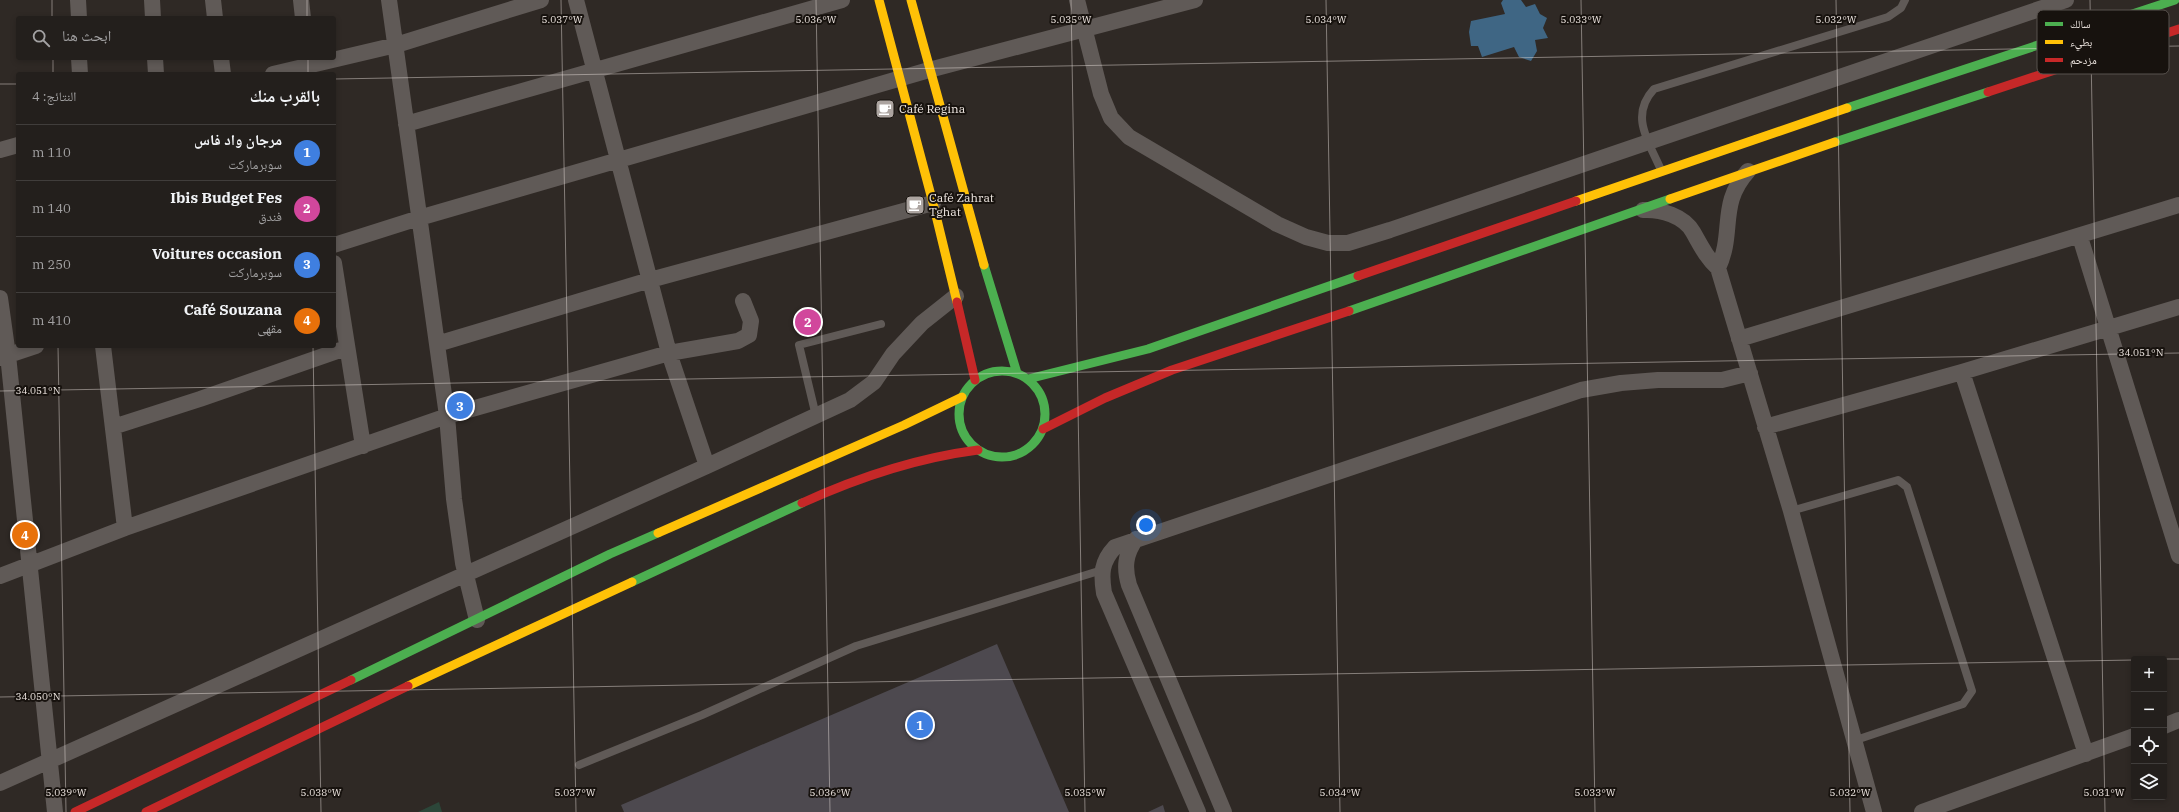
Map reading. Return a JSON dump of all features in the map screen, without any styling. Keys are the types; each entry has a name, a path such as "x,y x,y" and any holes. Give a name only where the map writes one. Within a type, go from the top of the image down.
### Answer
{"main road":[{"path":"879,0 933,203 975,380"},
{"path":"911,0 995,306 1017,373"},
{"path":"2145,10 2175,0"},
{"path":"2169,32 2179,29"},
{"path":"1028,379 1072,370 1148,348 1661,171 2037,46"},
{"path":"1043,429 1123,389 1172,370 1393,296 1748,171 2042,74"},
{"path":"995,371 1017,373 1028,379 1036,387 1045,407 1043,429 1038,439 1021,453 999,457 978,450 969,442 963,432 959,420 959,409 962,397 975,380 995,371"},
{"path":"75,812 477,620 610,554 904,425 962,397"},
{"path":"146,812 476,653 829,491 905,464 945,454 978,450"}],"street":[{"path":"78,0 79,16"},
{"path":"152,0 153,16"},
{"path":"213,0 215,16"},
{"path":"301,0 303,16"},
{"path":"389,0 447,416 454,499 466,574 477,620"},
{"path":"336,60 396,45 541,0"},
{"path":"576,0 669,353 707,466"},
{"path":"406,124 842,0"},
{"path":"1077,0 1101,94 1111,118 1130,137 1277,224 1306,237 1328,244 1348,243 1390,230 1650,143 2066,0"},
{"path":"336,244 419,218 929,70 1195,0"},
{"path":"80,60 80,72"},
{"path":"155,60 156,72"},
{"path":"221,60 223,72"},
{"path":"283,72 335,60"},
{"path":"0,150 16,146"},
{"path":"1718,268 1726,248 1730,202 1740,180 1748,171"},
{"path":"437,344 650,280 933,203"},
{"path":"1739,339 2080,237 2179,205"},
{"path":"1628,212 1650,210 1661,211 1679,219 1693,232 1702,251 1718,268 1791,511 1853,741 1874,812"},
{"path":"2080,237 2179,556"},
{"path":"336,277 346,348 363,446"},
{"path":"0,783 50,762 707,466 850,400 869,386 893,354 922,323 956,296"},
{"path":"0,298 4,356 30,566 55,812"},
{"path":"0,576 30,566 125,528 447,416 669,353 738,341 749,335 751,321 743,301"},
{"path":"1765,428 1962,372 2179,307"},
{"path":"4,356 30,348"},
{"path":"103,348 125,528"},
{"path":"113,427 200,399 346,348"},
{"path":"1962,372 2086,754"},
{"path":"1198,812 1104,593 1102,570 1104,561 1115,547 1581,390 1621,382 1658,380 1722,380 1750,373"},
{"path":"1136,540 1128,553 1125,567 1129,585 1224,812"},
{"path":"2167,725 2179,720"},
{"path":"1922,812 2131,737"}],"lane":[{"path":"1661,171 1641,123 1641,110 1645,99 1654,89 1888,17 1901,8 1905,0"},
{"path":"816,416 799,345 881,324"},
{"path":"1791,511 1898,480 1907,486 1972,691 1964,704 1853,741"},
{"path":"579,765 702,714 856,646 1102,570"}],"green space":[{"path":"439,802 442,812 418,812"}],"water":[{"path":"1503,0 1521,0 1526,7 1535,4 1540,14 1547,18 1543,28 1548,38 1535,40 1537,51 1531,61 1519,57 1514,47 1482,57 1478,46 1471,46 1469,32 1471,21 1505,14 1501,3"}],"building":[{"path":"997,644 1069,812 624,812 621,805"},
{"path":"1163,805 1165,812 1148,812"}],"traffic: fast":[{"path":"2145,10 2175,0"},
{"path":"1847,108 2037,45"},
{"path":"1835,142 1988,92"},
{"path":"1349,311 1670,199"},
{"path":"984,265 1017,373"},
{"path":"1028,379 1148,349 1358,276"},
{"path":"1002,371 1018,374 1026,378 1038,390 1042,398 1045,414 1042,430 1038,438 1026,450 1018,454 1002,457 986,454 978,450 966,438 962,430 959,414 962,398 966,390 978,378 986,374 1002,371"},
{"path":"632,582 802,503"},
{"path":"351,680 610,554 658,533"}],"traffic: slow":[{"path":"879,0 933,203 957,302"},
{"path":"911,0 984,265"},
{"path":"1576,201 1847,108"},
{"path":"1670,199 1835,142"},
{"path":"658,533 904,425 962,397"},
{"path":"408,686 632,582"}],"traffic: jam":[{"path":"2169,32 2179,29"},
{"path":"1988,92 2043,74"},
{"path":"1358,276 1576,201"},
{"path":"957,302 975,380"},
{"path":"1043,429 1105,398 1172,370 1349,311"},
{"path":"802,503 866,477 910,463 978,450"},
{"path":"75,812 351,680"},
{"path":"146,812 408,686"}],"place":[{"name":"Café Regina","path":"885,109"},
{"name":"Café Zahrat Tghat","path":"915,205"},
{"name":"Ibis Budget Fes","path":"808,322"},
{"name":"Voitures occasion","path":"460,406"},
{"name":"Café Souzana","path":"25,535"},
{"name":"مرجان واد فاس","path":"920,725"}]}
